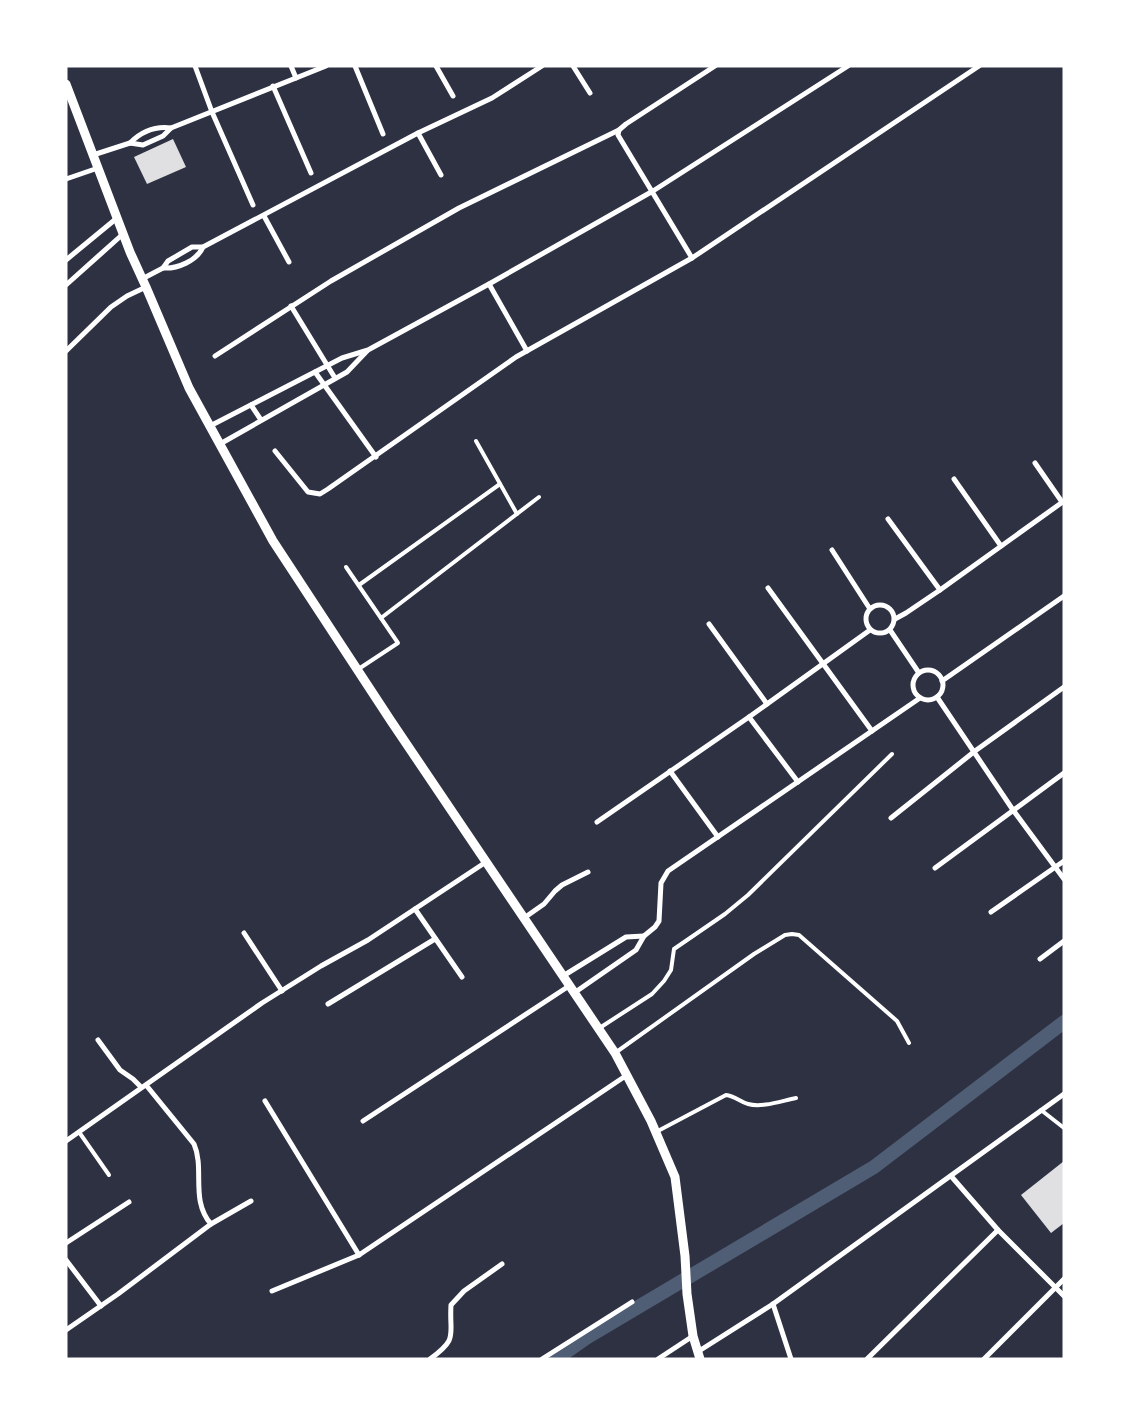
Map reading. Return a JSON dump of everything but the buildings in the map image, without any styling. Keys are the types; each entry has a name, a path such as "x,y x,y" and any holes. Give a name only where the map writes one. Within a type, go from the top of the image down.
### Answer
{"street":[{"path":"195,66 212,112 253,205"},
{"path":"291,66 296,78"},
{"path":"93,155 130,143 143,145 163,136 171,128 326,66"},
{"path":"356,66 383,134"},
{"path":"436,66 453,96"},
{"path":"66,351 111,307 163,268 168,261 192,247 203,247 418,133 492,98 542,66"},
{"path":"573,66 590,93"},
{"path":"703,66 706,72"},
{"path":"215,356 291,306 459,208 619,130 715,66"},
{"path":"210,426 342,358 368,350 489,284 653,191 848,66"},
{"path":"276,451 308,492 320,494 527,351 692,258 979,66"},
{"path":"66,84 123,233 189,388 273,541 615,1053 656,1132 675,1177 685,1256 687,1294 693,1336 699,1355 773,1304 1064,1094"},
{"path":"273,86 312,173"},
{"path":"130,143 138,135 161,126 171,128"},
{"path":"619,130 619,140 653,191 692,258"},
{"path":"418,133 441,175"},
{"path":"66,179 98,168"},
{"path":"264,216 289,262"},
{"path":"66,260 117,218"},
{"path":"66,285 123,233"},
{"path":"163,268 175,268 199,255 203,247"},
{"path":"489,284 527,351"},
{"path":"291,306 335,378"},
{"path":"220,444 347,372 368,350"},
{"path":"314,372 376,457"},
{"path":"251,404 261,420"},
{"path":"895,619 893,613 887,607 878,605 867,612 866,622 870,630 878,634 890,630 895,619 940,590 1063,501 1035,463"},
{"path":"954,479 1001,546"},
{"path":"888,519 940,590"},
{"path":"832,550 870,609"},
{"path":"768,588 872,731"},
{"path":"942,682 1064,596"},
{"path":"709,624 767,704"},
{"path":"597,822 870,630"},
{"path":"890,630 919,674"},
{"path":"924,671 936,672 943,687 937,697 926,700 920,698 914,689 915,678 919,674 924,671"},
{"path":"891,818 974,751 1064,686"},
{"path":"937,697 1013,810 1064,880"},
{"path":"363,1121 636,950 644,936 659,921 660,883 663,877 675,865 920,698"},
{"path":"749,716 798,782"},
{"path":"670,771 718,837"},
{"path":"934,868 1064,774"},
{"path":"991,912 1064,861"},
{"path":"66,1141 282,991 368,940 486,862"},
{"path":"524,918 544,904 562,885 588,872"},
{"path":"415,909 462,977"},
{"path":"244,933 282,991"},
{"path":"563,976 626,937 644,936"},
{"path":"328,1004 435,939"},
{"path":"1040,959 1064,941"},
{"path":"98,1040 120,1070 143,1086 194,1144 198,1153 201,1205 211,1224"},
{"path":"272,1291 358,1255 627,1075"},
{"path":"265,1101 358,1255"},
{"path":"952,1176 998,1230 1064,1296"},
{"path":"66,1330 211,1224 251,1201"},
{"path":"66,1243 129,1202"},
{"path":"868,1359 998,1230"},
{"path":"66,1260 101,1306"},
{"path":"430,1359 444,1349 452,1338 451,1306 464,1291 502,1264"},
{"path":"984,1359 1064,1279"},
{"path":"542,1359 632,1302"},
{"path":"773,1304 791,1359"},
{"path":"658,1359 693,1336"}],"lane":[{"path":"476,441 516,514"},
{"path":"358,585 500,484"},
{"path":"381,618 539,497"},
{"path":"346,567 398,643 358,670"},
{"path":"598,1029 652,994 669,975 674,949 725,914 748,895 892,754"},
{"path":"615,1053 754,954 779,938 792,934 800,935 897,1022 908,1042"},
{"path":"656,1132 726,1095 751,1105 796,1098"},
{"path":"1041,1110 1064,1128"},
{"path":"79,1132 109,1175"}],"waterway":[{"path":"556,1359 586,1338 874,1167 1064,1022"}]}
